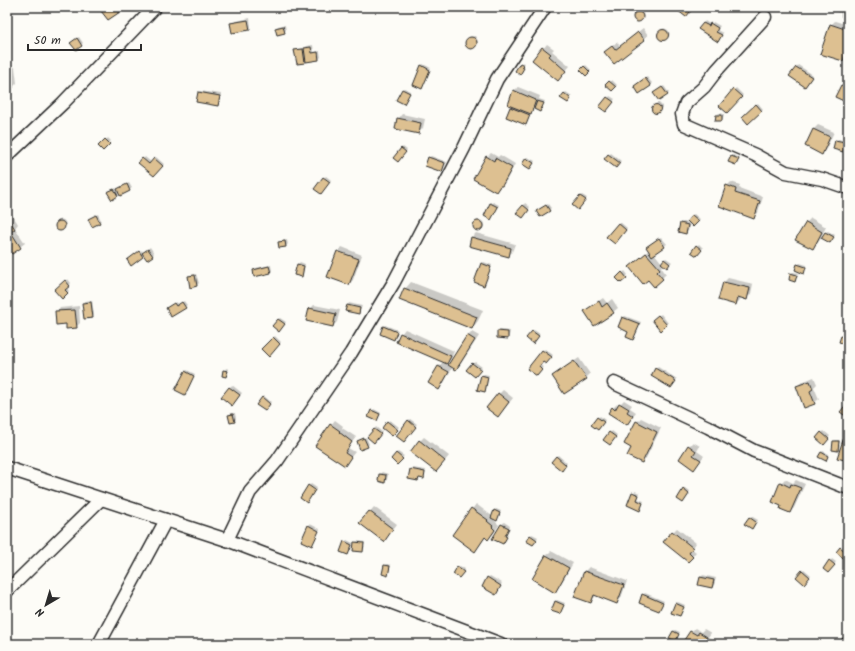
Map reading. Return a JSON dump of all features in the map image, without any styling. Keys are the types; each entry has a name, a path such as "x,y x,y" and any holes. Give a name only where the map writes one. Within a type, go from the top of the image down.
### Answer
{"street":[{"path":"7,156 63,103 155,7"},
{"path":"227,540 250,492 277,461 351,353 394,282 464,148 497,79 545,7"},
{"path":"765,17 717,70 704,87 686,103 682,114 684,124 755,155 786,172 822,180 848,188"},
{"path":"614,383 708,427 754,451 848,488"},
{"path":"7,468 227,540 501,644"},
{"path":"7,591 101,499"},
{"path":"101,643 166,520"}],"building":[{"path":"107,7 117,7 120,12 108,20 101,11"},
{"path":"673,7 694,7 686,17"},
{"path":"837,7 848,7 848,17 842,17 842,11 837,11"},
{"path":"638,12 643,17 638,22 633,17"},
{"path":"248,20 250,30 232,33 230,23"},
{"path":"703,23 709,26 710,23 718,28 716,32 722,35 718,42 698,29"},
{"path":"830,24 848,30 848,45 843,61 820,54"},
{"path":"283,26 285,33 277,35 275,28"},
{"path":"663,29 667,31 669,35 667,39 663,41 659,39 657,35 659,31"},
{"path":"638,32 645,40 614,64 604,52 612,46 615,50"},
{"path":"471,37 475,39 477,43 475,47 471,49 467,47 465,43 467,39"},
{"path":"77,38 82,46 76,50 70,43"},
{"path":"311,47 312,53 318,52 319,60 306,62 304,48"},
{"path":"542,47 551,54 549,56 566,71 558,81 532,60"},
{"path":"303,49 305,63 297,64 294,50"},
{"path":"520,63 524,65 522,67 524,68 520,75 515,71"},
{"path":"421,65 430,70 422,89 413,85"},
{"path":"584,66 590,72 586,76 580,70"},
{"path":"796,67 812,77 805,87 789,76"},
{"path":"11,71 13,88 7,89 7,72"},
{"path":"645,78 651,86 639,94 634,86"},
{"path":"609,81 616,87 612,91 605,85"},
{"path":"847,84 848,103 835,97 841,85 845,87"},
{"path":"662,87 668,95 659,101 653,93"},
{"path":"402,89 410,93 404,104 396,100"},
{"path":"733,89 742,97 727,113 719,106"},
{"path":"513,90 536,100 531,114 508,105"},
{"path":"198,92 220,96 218,106 196,102"},
{"path":"564,93 571,99 568,103 560,98"},
{"path":"607,97 614,102 606,112 599,107"},
{"path":"537,101 544,103 540,112 534,109"},
{"path":"656,104 661,109 656,114 651,109"},
{"path":"756,104 762,111 748,124 742,117"},
{"path":"510,107 530,115 526,125 506,117"},
{"path":"716,115 722,115 722,121 715,121"},
{"path":"397,118 421,123 419,134 395,129"},
{"path":"813,129 830,137 822,155 805,146"},
{"path":"105,139 110,144 103,151 98,146"},
{"path":"835,140 845,142 843,152 833,149"},
{"path":"401,148 406,152 398,162 393,158"},
{"path":"608,154 620,163 616,168 604,159"},
{"path":"486,156 494,161 495,158 512,168 502,186 500,186 496,192 473,179"},
{"path":"731,156 739,159 736,165 728,162"},
{"path":"428,157 445,163 442,172 425,166"},
{"path":"142,158 149,164 154,158 163,166 154,176 138,163"},
{"path":"526,158 534,163 530,169 522,164"},
{"path":"323,177 330,182 321,194 314,189"},
{"path":"127,184 130,191 120,196 117,189"},
{"path":"726,185 736,189 735,193 760,201 754,219 719,206"},
{"path":"114,189 118,196 112,200 107,192"},
{"path":"580,196 586,200 578,210 572,205"},
{"path":"490,203 498,207 491,220 484,216"},
{"path":"523,205 529,210 523,218 516,213"},
{"path":"546,205 550,211 540,217 536,211"},
{"path":"96,215 100,223 92,227 88,219"},
{"path":"692,215 699,221 693,227 687,221"},
{"path":"7,216 15,229 11,232 21,248 12,254 7,246"},
{"path":"58,221 62,221 64,222 64,230 58,231 55,228 55,224"},
{"path":"478,221 483,226 478,231 473,226"},
{"path":"806,222 822,232 813,249 795,240"},
{"path":"618,223 626,230 615,244 606,237"},
{"path":"680,223 688,225 686,234 678,232"},
{"path":"825,232 834,237 830,243 821,238"},
{"path":"471,237 511,248 509,257 469,246"},
{"path":"659,238 665,247 652,256 646,247"},
{"path":"285,241 286,247 279,248 278,242"},
{"path":"696,245 702,250 697,256 691,252"},
{"path":"148,249 153,256 147,260 142,253"},
{"path":"139,251 143,257 131,266 127,260"},
{"path":"337,251 359,259 349,285 327,277"},
{"path":"646,253 660,269 657,272 663,279 654,287 648,280 643,284 629,267"},
{"path":"664,259 670,264 667,268 661,263"},
{"path":"481,263 491,267 484,286 474,282"},
{"path":"297,264 304,266 302,277 294,275"},
{"path":"797,264 806,267 804,274 795,270"},
{"path":"269,266 271,273 254,277 253,270"},
{"path":"622,272 627,278 621,283 616,278"},
{"path":"790,273 797,275 795,282 789,280"},
{"path":"195,275 197,286 190,288 188,276"},
{"path":"65,280 70,286 65,290 68,293 62,299 54,290"},
{"path":"723,282 750,288 747,300 738,297 736,305 718,300"},
{"path":"404,288 477,317 472,329 399,300"},
{"path":"599,301 602,307 607,303 614,313 594,326 584,311"},
{"path":"91,302 93,318 84,319 82,303"},
{"path":"182,302 186,308 171,317 166,308 174,303 176,306"},
{"path":"347,305 360,308 359,314 345,311"},
{"path":"309,308 336,314 333,327 306,321"},
{"path":"75,310 77,328 66,329 66,324 56,325 55,311"},
{"path":"658,315 667,325 661,331 652,320"},
{"path":"622,317 640,324 633,340 626,337 628,332 618,327"},
{"path":"278,319 285,324 279,332 272,326"},
{"path":"383,326 397,332 394,340 380,334"},
{"path":"497,331 508,332 508,339 497,338"},
{"path":"532,331 539,336 533,344 526,338"},
{"path":"400,333 451,356 447,364 396,342"},
{"path":"467,335 475,340 456,370 448,365"},
{"path":"841,336 848,338 848,345 839,342"},
{"path":"273,337 280,344 269,357 261,349"},
{"path":"542,350 552,357 546,364 543,362 539,367 542,370 537,376 527,369"},
{"path":"574,361 587,379 564,394 552,376"},
{"path":"472,363 481,370 475,377 466,370"},
{"path":"438,366 449,372 439,390 428,383"},
{"path":"655,368 676,381 671,388 651,376"},
{"path":"223,370 228,371 226,377 222,376"},
{"path":"185,371 194,376 185,395 175,390"},
{"path":"481,375 488,377 485,392 477,390"},
{"path":"810,381 813,389 810,391 815,404 804,408 796,386"},
{"path":"229,387 240,395 232,406 221,397"},
{"path":"498,393 509,402 498,417 486,408"},
{"path":"262,397 270,404 265,411 256,405"},
{"path":"848,402 848,418 840,412"},
{"path":"619,403 629,409 627,412 633,416 627,425 608,413 612,407 615,410"},
{"path":"371,410 380,414 377,421 368,417"},
{"path":"233,414 235,422 230,423 228,415"},
{"path":"597,417 604,422 598,430 591,425"},
{"path":"408,420 416,427 404,442 396,436"},
{"path":"387,421 398,430 392,436 382,428"},
{"path":"636,421 657,432 642,463 627,456 631,448 624,444"},
{"path":"330,424 352,442 345,453 351,457 345,466 315,446"},
{"path":"374,429 381,434 374,443 367,437"},
{"path":"609,432 616,437 610,445 603,440"},
{"path":"821,432 829,439 824,445 816,438"},
{"path":"845,434 848,434 848,461 837,458"},
{"path":"364,438 368,447 360,450 357,441"},
{"path":"419,440 445,461 436,472 410,452"},
{"path":"833,441 839,441 838,451 832,450"},
{"path":"688,445 696,451 693,455 701,460 694,470 679,459"},
{"path":"821,452 828,456 826,461 818,457"},
{"path":"396,453 403,459 397,465 391,459"},
{"path":"556,456 566,465 562,471 551,462"},
{"path":"410,469 425,472 424,479 419,478 418,481 408,479"},
{"path":"379,474 386,475 385,483 378,481"},
{"path":"780,482 790,487 791,484 801,488 790,513 780,509 781,506 772,502"},
{"path":"308,485 315,490 307,503 300,498"},
{"path":"683,489 689,494 683,503 677,499"},
{"path":"632,492 639,495 637,500 643,503 640,511 627,505"},
{"path":"471,508 488,520 487,521 495,530 488,540 485,537 475,552 452,535"},
{"path":"494,510 500,513 497,521 491,518"},
{"path":"369,511 393,529 384,542 359,523"},
{"path":"749,517 756,522 752,529 744,524"},
{"path":"501,524 509,528 505,536 507,537 503,544 492,539"},
{"path":"308,525 319,531 312,546 301,541"},
{"path":"672,531 693,548 689,553 693,557 688,562 663,542"},
{"path":"530,535 537,540 533,545 526,541"},
{"path":"344,541 352,545 348,555 340,552"},
{"path":"354,542 364,543 363,552 353,551"},
{"path":"840,547 847,553 843,558 836,552"},
{"path":"546,555 569,568 555,593 532,579"},
{"path":"829,560 835,565 828,573 823,569"},
{"path":"384,565 390,566 388,576 382,574"},
{"path":"457,567 464,572 459,578 453,574"},
{"path":"802,570 810,577 804,584 796,577"},
{"path":"584,571 624,585 617,604 594,595 591,603 574,597"},
{"path":"487,577 501,586 496,595 482,587"},
{"path":"700,577 714,580 712,588 698,585"},
{"path":"642,594 663,603 659,611 639,603"},
{"path":"555,601 564,605 560,614 551,611"},
{"path":"675,603 684,607 680,616 671,613"},
{"path":"673,631 679,634 676,641 669,638"},
{"path":"690,631 697,635 699,632 707,637 705,642 708,644 691,644 684,640"}]}
